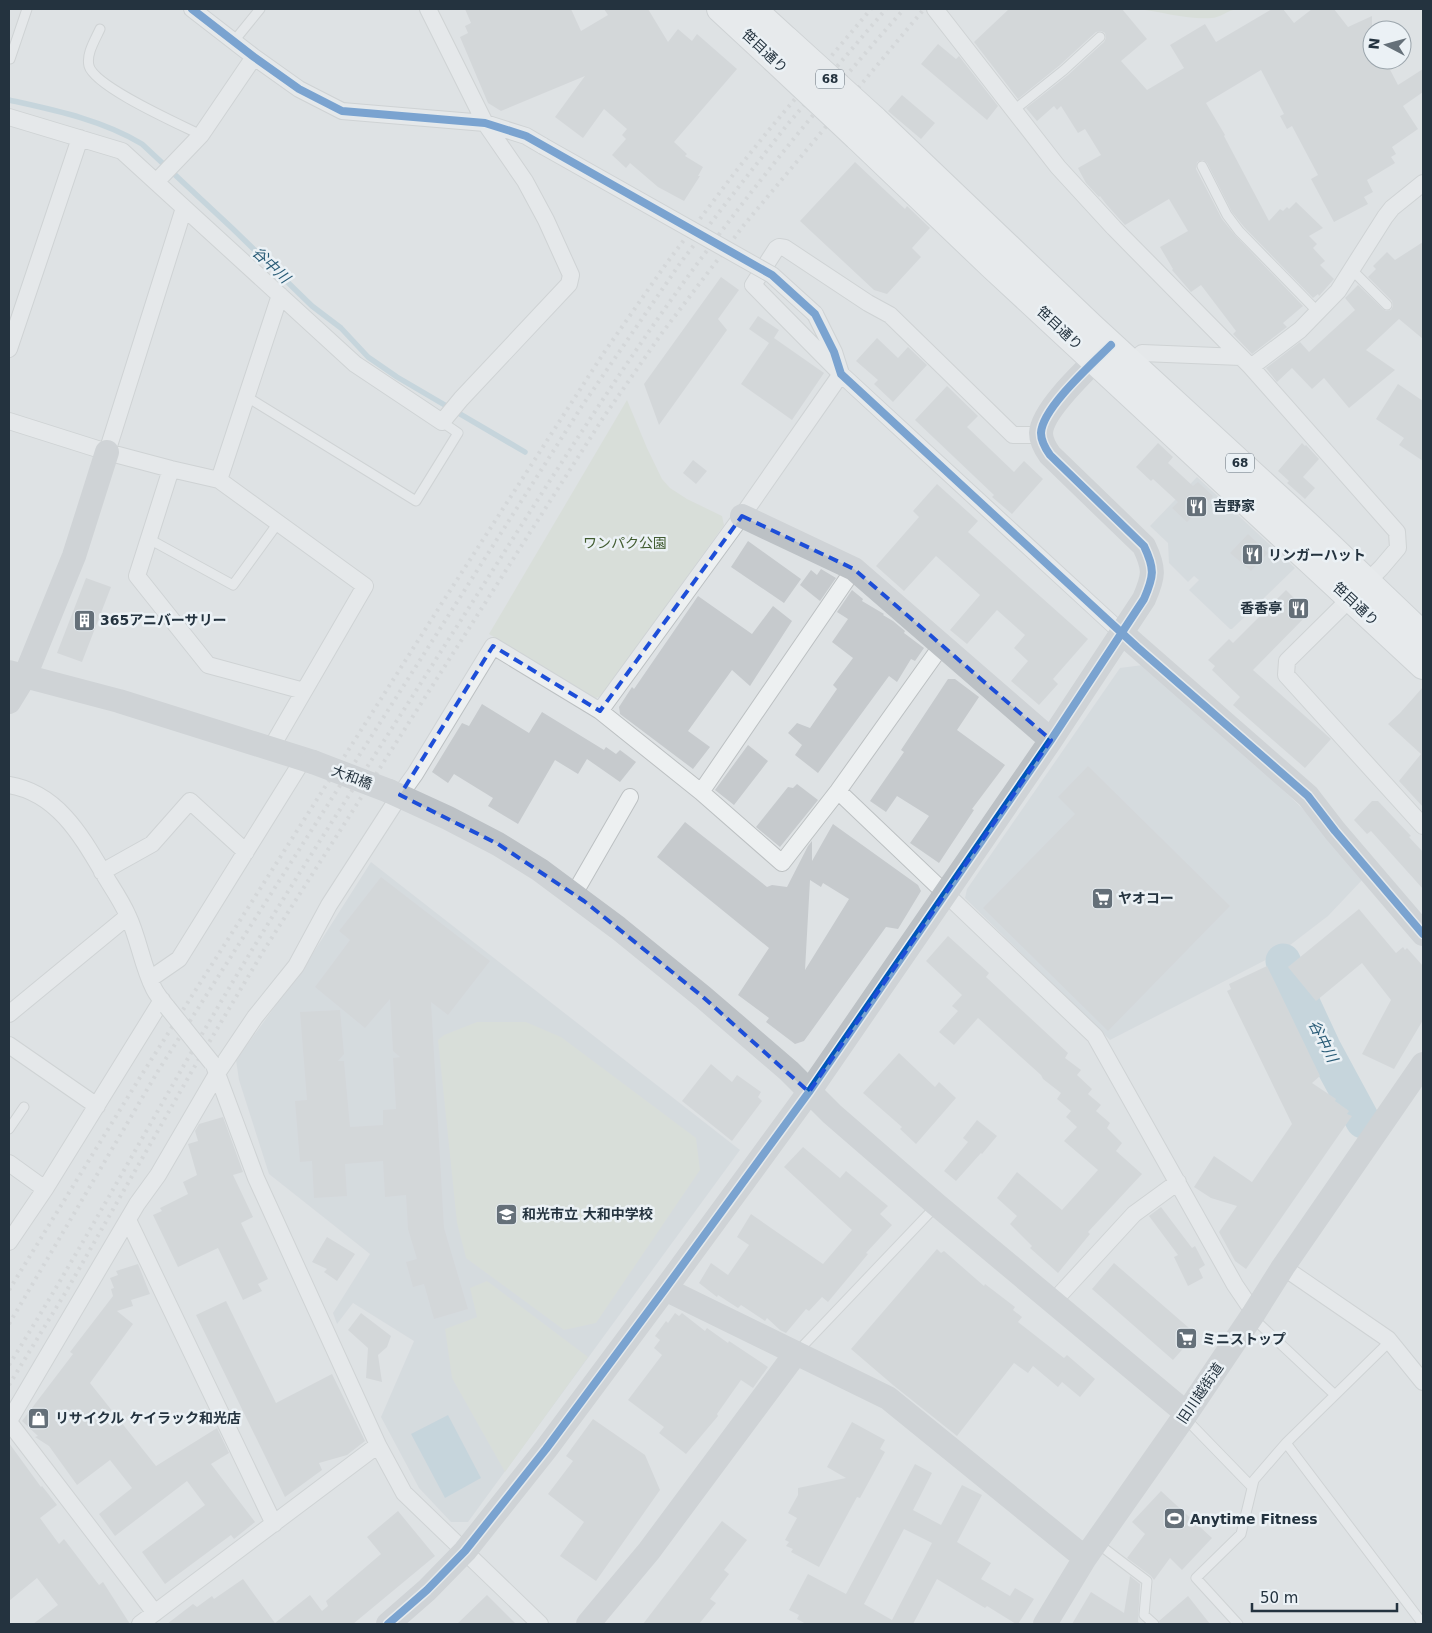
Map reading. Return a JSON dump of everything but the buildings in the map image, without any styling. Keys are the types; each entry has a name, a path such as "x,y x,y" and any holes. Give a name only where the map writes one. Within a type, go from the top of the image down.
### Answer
{"main road":[{"name":"笹目通り","path":"720,9 780,49 865,128 992,266 1103,353 1359,590 1423,635"},
{"name":"笹目通り","path":"753,9 780,49"},
{"name":"笹目通り","path":"1103,353 1132,364 1359,590 1423,666"}],"street":[{"path":"192,9 299,89 342,111 484,123 526,136 772,275 815,314 834,352 841,374"},
{"path":"9,117 122,151 159,179 184,208 355,364 442,422 461,399 569,284 571,275 546,220 525,181 484,123 428,9"},
{"path":"935,9 1058,167 1114,228 1246,362 1398,532 1398,548 1359,590 1287,661 1286,675 1423,826"},
{"path":"159,179 200,135 254,57"},
{"path":"9,349 80,138"},
{"path":"1132,364 1142,353 1246,362 1300,330 1338,291 1378,226 1392,208 1423,183"},
{"path":"9,702 17,674 74,556 184,208"},
{"path":"1040,435 1013,435 890,315 868,303 784,248 779,247 776,249 754,285 841,374 1122,633 1308,796 1335,831 1422,929"},
{"path":"219,480 280,295"},
{"path":"388,1624 427,1590 465,1551 546,1449 665,1289 809,1092 1144,599 1153,571 1150,558 1144,546 1050,455 1040,435 1042,424 1051,408 1103,353"},
{"path":"600,711 742,516 841,374"},
{"path":"9,421 107,452 219,480 365,586 271,748"},
{"path":"171,469 137,576 208,665 304,691"},
{"path":"742,516 854,569 1050,740"},
{"path":"701,792 854,569"},
{"path":"155,1613 9,1421 137,1204 158,1175 215,1068 296,966 329,905 395,793 416,774 493,646 600,711 701,792 782,863 838,791 942,645"},
{"name":"大和橋","path":"17,674 119,700 308,760 395,793 498,844 540,870 618,928 703,997 789,1071 832,1114 1185,1415"},
{"path":"150,979 180,959 246,852 308,760"},
{"path":"9,785 17,786 42,797 62,812 74,826 128,916 154,990 215,1068 256,1178 378,1444 404,1493 540,1624"},
{"path":"838,791 1095,1036 1253,1315"},
{"path":"574,894 630,797"},
{"path":"102,872 152,844 190,801 246,852"},
{"path":"9,1014 128,916"},
{"path":"9,1242 46,1189 164,1004"},
{"path":"9,1045 98,1106"},
{"name":"旧川越街道","path":"1046,1624 1091,1550 1423,1064"},
{"path":"9,1162 46,1189"},
{"path":"1054,1302 1134,1214 1178,1182"},
{"path":"128,1220 274,1524"},
{"path":"1283,1267 1388,1339 1423,1382"},
{"path":"665,1289 888,1398 1091,1550"},
{"path":"588,1624 648,1551 796,1353"},
{"path":"140,1624 378,1444"}],"lane":[{"path":"9,58 27,9"},
{"path":"234,41 260,9"},
{"path":"100,29 90,53 89,66 96,77 128,98 200,135"},
{"path":"1014,110 1064,70 1100,37"},
{"path":"1202,166 1227,215 1239,231 1318,312"},
{"path":"1352,270 1388,305"},
{"path":"247,397 416,501 458,433 442,422"},
{"path":"149,539 233,585 278,523"},
{"path":"9,1129 24,1107"},
{"path":"796,1353 937,1205"},
{"path":"1253,1315 1335,1395"},
{"path":"1238,1624 1196,1578 1241,1534 1254,1480 1286,1443 1384,1347 1388,1339"},
{"path":"1185,1415 1252,1487"},
{"path":"1286,1443 1423,1624"},
{"path":"1091,1550 1147,1581 1144,1615 1154,1624"}],"highlighted area":[{"path":"742,516 854,569 1051,740 809,1092 703,997 584,901 498,844 400,795 493,646 600,711"}],"shaded area":[{"path":"1197,477 1295,568 1232,629 1189,590 1199,580 1194,576 1188,582 1169,563 1168,543 1150,526"},
{"path":"1143,665 1270,777 1309,815 1363,879 1328,916 1281,952 1110,1040 965,898 967,889 1120,668"},
{"name":"和光市立 大和中学校","path":"371,862 740,1150 468,1522 451,1522 419,1488 381,1417 414,1341 353,1303 337,1324 333,1313 370,1254 269,1174 239,1080 236,1060 308,961"}],"green space":[{"path":"1139,9 1237,9 1214,18 1203,18 1185,17"},
{"name":"ワンパク公園","path":"627,400 662,479 670,488 687,499 722,516 724,525 601,697 594,698 489,634"},
{"path":"477,1022 526,1022 561,1037 696,1138 700,1170 596,1323 564,1330 466,1258 457,1223 438,1040 444,1035"},
{"path":"487,1281 588,1357 505,1472 452,1378 445,1329 477,1317 470,1288"}],"water":[{"path":"448,1415 481,1478 445,1498 411,1434"}],"waterway":[{"name":"谷中川","path":"9,100 95,122 142,144 312,306 341,328 368,357 397,377 525,452"},
{"name":"谷中川","path":"1283,961 1323,1047 1363,1121"}],"railway":[{"path":"9,1290 139,1079 603,354 666,264 736,171 871,9"},
{"path":"9,1324 158,1071 582,406 681,262 723,207 787,125 886,9"},
{"path":"9,1365 62,1278 189,1056 271,919 591,418 671,299 767,172 834,89 904,9"},
{"path":"9,1385 67,1290 192,1071 264,950 603,418 662,333 744,225 924,9"}],"cycle path":[{"path":"192,9 299,89 342,111 485,123 526,136 772,275 815,314 834,352 841,374 1137,647 1308,796 1335,831 1423,934"},
{"path":"388,1624 427,1590 465,1551 546,1449 665,1289 809,1092 1051,740 1144,599 1152,572 1144,546 1050,455 1041,436 1044,423 1059,399 1111,345"}],"place":[{"name":"吉野家","path":"1197,506"},
{"name":"リンガーハット","path":"1252,555"},
{"name":"香香亭","path":"1298,608"},
{"name":"365アニバーサリー","path":"84,620"},
{"name":"ヤオコー","path":"1102,898"},
{"name":"和光市立 大和中学校","path":"506,1214"},
{"name":"ミニストップ","path":"1186,1339"},
{"name":"リサイクル ケイラック和光店","path":"39,1418"},
{"name":"Anytime Fitness","path":"1174,1519"}]}
